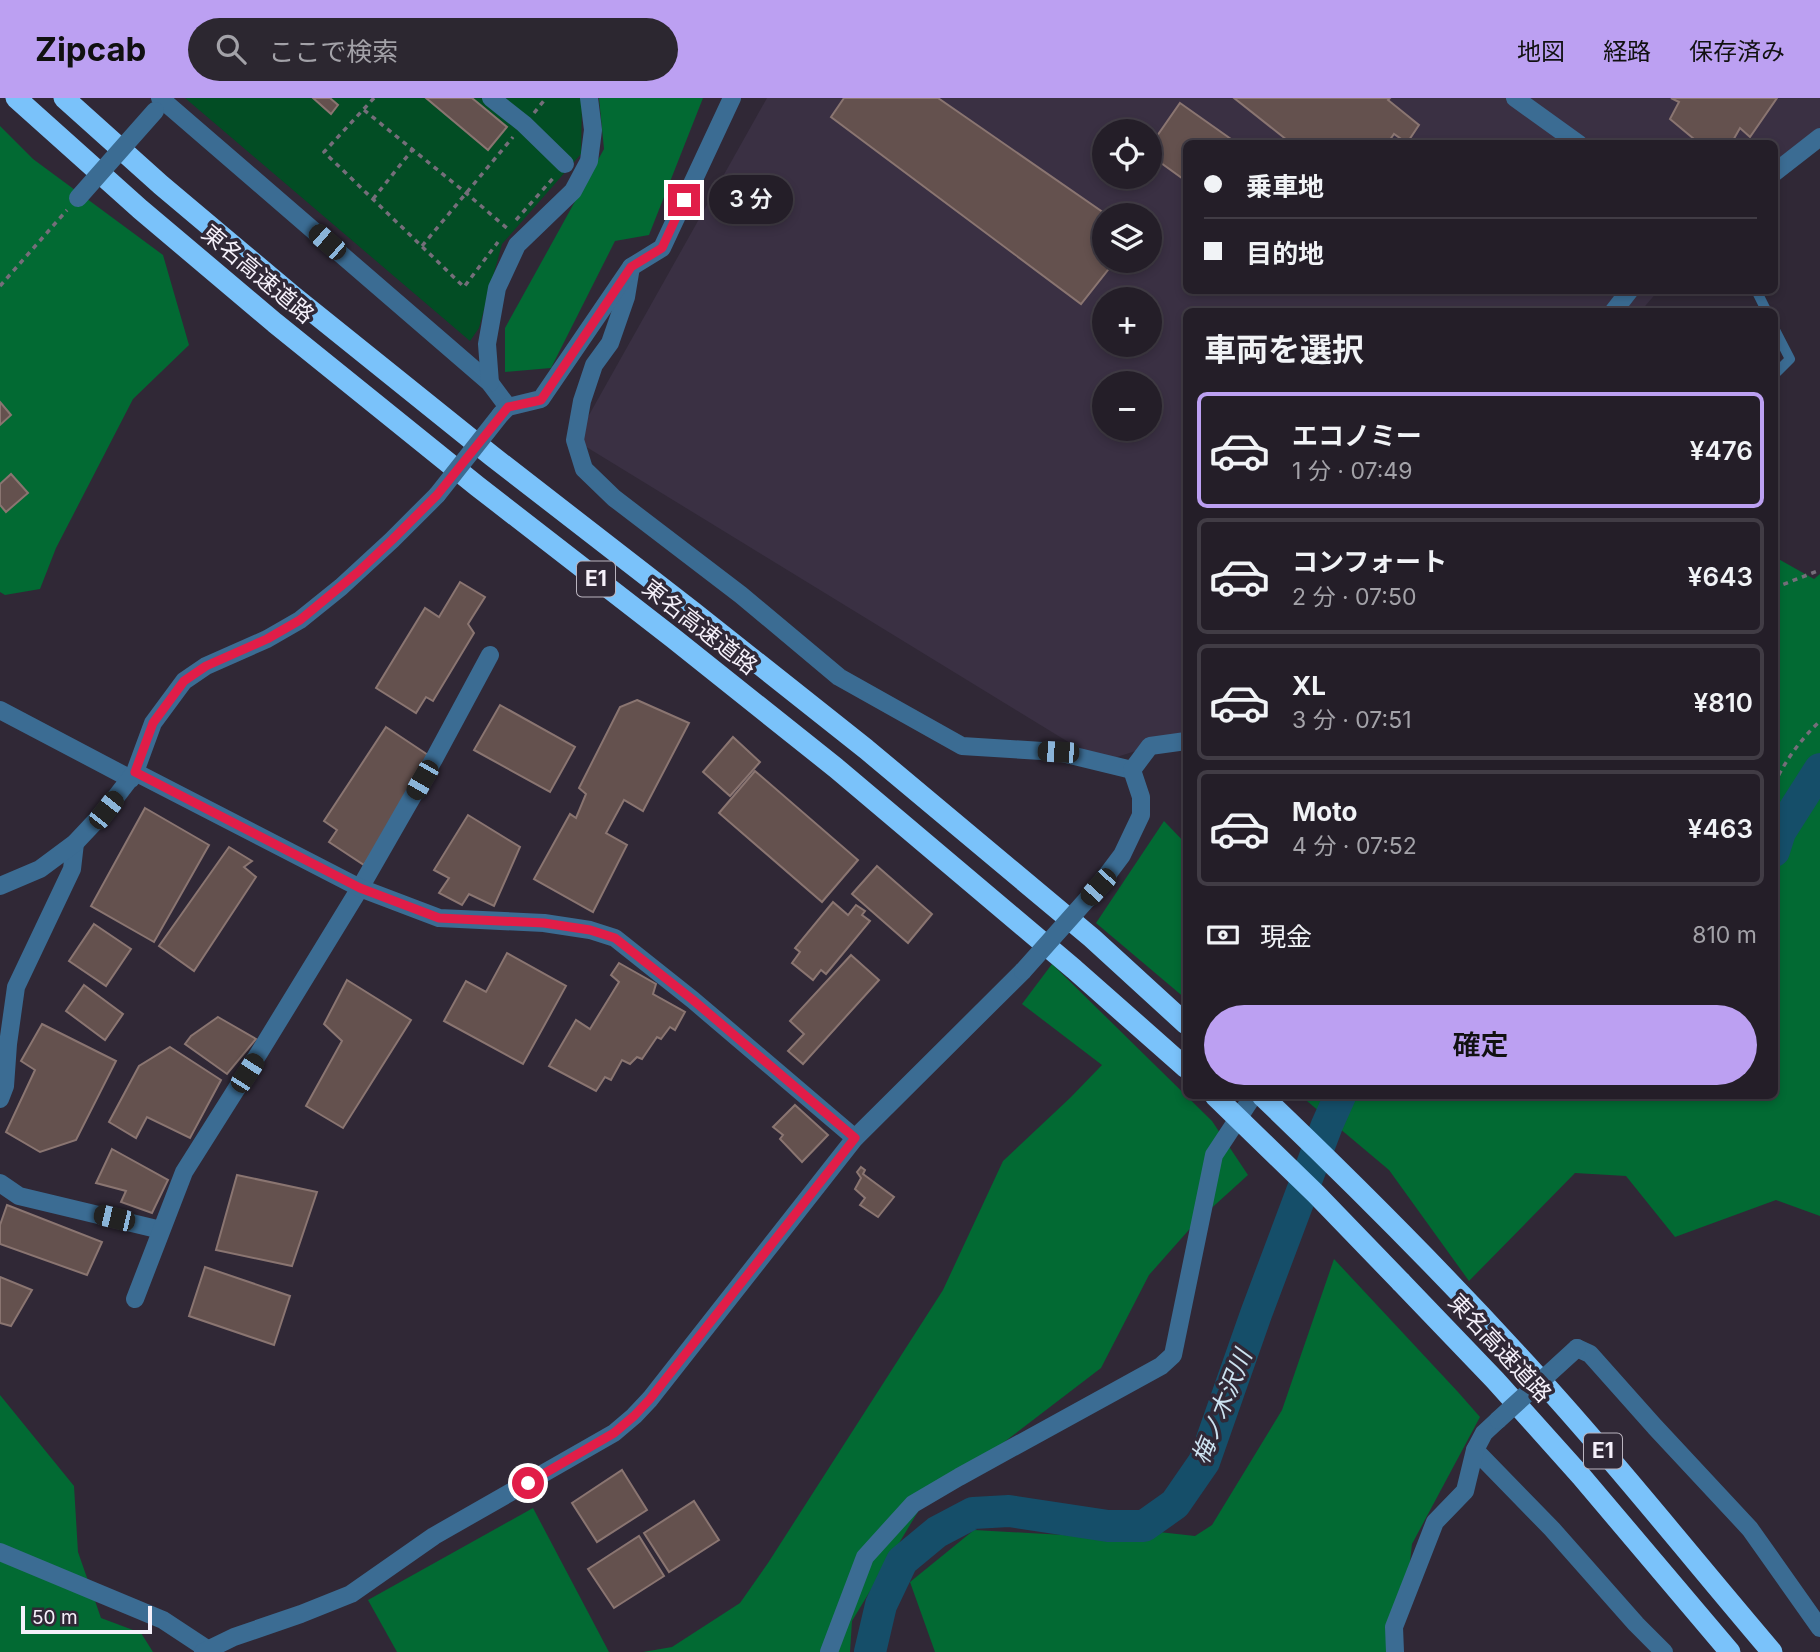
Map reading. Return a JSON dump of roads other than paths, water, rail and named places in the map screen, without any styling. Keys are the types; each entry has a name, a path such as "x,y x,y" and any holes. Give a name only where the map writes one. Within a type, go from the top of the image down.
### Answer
{"highway":[{"name":"東名高速道路","path":"16,98 140,209 275,323 477,486 836,768 1182,1064"},
{"name":"東名高速道路","path":"64,98 161,185 293,296 866,749 1092,938 1183,1021"},
{"name":"東名高速道路","path":"1218,1099 1316,1194 1495,1380 1581,1476 1730,1652"},
{"name":"東名高速道路","path":"1265,1099 1332,1163 1516,1353 1772,1652"}],"street":[{"path":"491,98 524,124 565,164"},
{"path":"490,383 488,344 497,288 517,245 573,191 589,161 593,130 589,98"},
{"path":"0,886 40,869 75,843 106,810 133,775 153,723 184,681 206,666 267,639 300,620 341,587 437,495 504,410 541,400 631,267 662,248 732,98"},
{"path":"1515,98 1573,140"},
{"path":"78,198 161,102 490,383 504,410"},
{"path":"1778,170 1820,137"},
{"path":"631,267 625,297 610,343 594,365 582,401 575,440 584,469 614,498 741,595 839,677 962,747 1058,752 1132,770"},
{"path":"1616,308 1627,294"},
{"path":"135,1299 184,1171 360,888 490,654"},
{"path":"0,710 360,888 439,918 544,923 590,930 615,938 693,1000 855,1138"},
{"path":"1132,770 1150,747 1183,742"},
{"path":"4,1553 163,1620 204,1650 351,1594 434,1536 614,1433 650,1399 855,1138 1023,971 1098,887 1122,855 1141,815 1140,797 1132,770"},
{"path":"0,1099 5,1086 16,987 72,869 75,843"},
{"path":"829,1652 864,1557 913,1504 1161,1366 1173,1355 1214,1155 1251,1099"},
{"path":"0,1183 19,1196 162,1230"},
{"path":"1395,1652 1394,1627 1435,1522 1465,1491 1475,1450 1484,1433 1577,1348 1590,1354 1750,1529 1820,1628"},
{"path":"1475,1450 1552,1529 1664,1652"}],"lane":[{"path":"1778,336 1790,359 1778,371"}],"waterway":[{"name":"梅ノ木沢川","path":"1778,838 1820,769"},
{"name":"梅ノ木沢川","path":"870,1652 881,1605 902,1561 937,1532 973,1513 1009,1511 1108,1526 1144,1526 1175,1504 1204,1462 1256,1314 1339,1099"}]}
